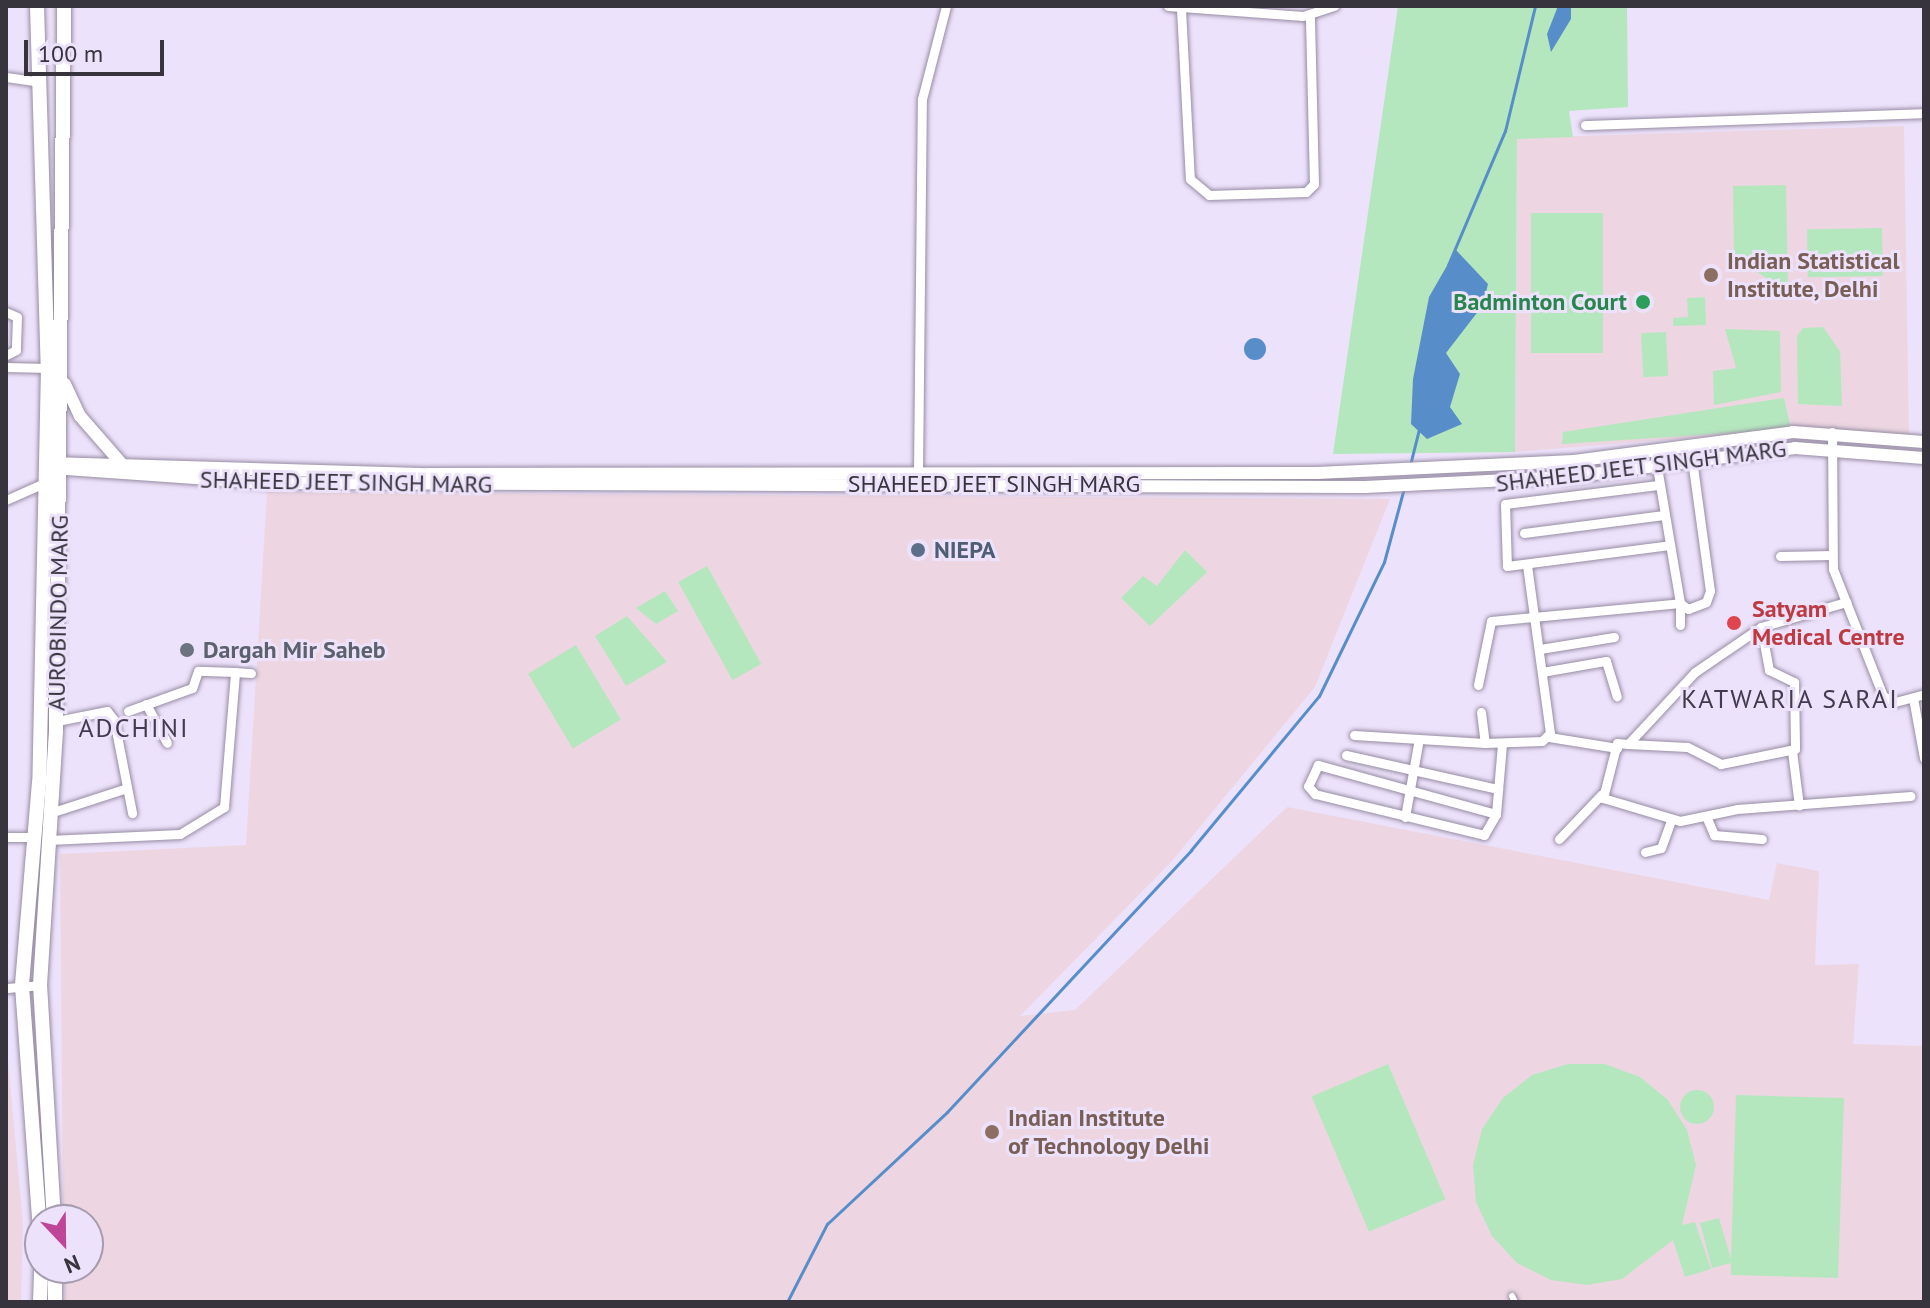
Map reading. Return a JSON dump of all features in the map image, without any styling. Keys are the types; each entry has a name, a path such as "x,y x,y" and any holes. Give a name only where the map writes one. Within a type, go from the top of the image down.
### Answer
{"highway":[{"path":"37,6 36,81 48,368"},
{"name":"AUROBINDO MARG","path":"53,1204 40,985 57,721 65,384 64,6"},
{"name":"AUROBINDO MARG","path":"38,1204 22,986 34,837 42,484 48,368"}],"main road":[{"path":"65,384 88,428 121,463"},
{"name":"SHAHEED JEET SINGH MARG","path":"62,466 281,483 1406,479 1654,449 1832,432 1924,442"},
{"name":"SHAHEED JEET SINGH MARG","path":"62,466 121,463 428,474 918,472 1501,483 1692,459 1832,448 1924,458"},
{"path":"43,464 62,466"}],"street":[{"path":"918,472 922,99 946,6"},
{"path":"1168,6 1310,15 1334,6"},
{"path":"1181,9 1190,179 1209,195 1306,192 1314,184 1310,15"},
{"path":"6,77 36,81"},
{"path":"1585,125 1924,113"},
{"path":"6,312 17,317 16,350 6,355"},
{"path":"6,367 48,368"},
{"path":"1832,432 1832,555 1846,602 1883,696 1913,698 1924,694"},
{"path":"1654,449 1654,464 1680,603 1680,625"},
{"path":"1478,685 1488,624 1680,603 1688,609 1706,602 1710,591 1692,459"},
{"path":"6,500 42,484"},
{"path":"1658,485 1505,504 1507,566 1670,545"},
{"path":"1524,533 1664,515"},
{"path":"1780,556 1832,555"},
{"path":"1527,565 1549,737"},
{"path":"1628,744 1695,672 1761,627 1846,602"},
{"path":"1761,627 1769,670 1795,685 1792,751 1799,806"},
{"path":"1540,649 1614,637"},
{"path":"1542,672 1606,661 1617,696"},
{"path":"128,711 192,688 198,671 251,673"},
{"path":"49,840 180,834 218,814 226,798 235,672"},
{"path":"1913,698 1924,758"},
{"path":"146,704 167,743"},
{"path":"57,721 107,711 132,813"},
{"path":"1481,712 1485,743"},
{"path":"1354,735 1418,744 1502,744 1549,737 1617,748 1628,744 1687,747 1721,764 1792,751"},
{"path":"1405,817 1418,744"},
{"path":"1496,814 1318,765 1308,786 1315,794 1482,835 1496,814 1502,744"},
{"path":"1559,839 1602,794 1617,748"},
{"path":"1346,755 1498,789"},
{"path":"50,813 127,788"},
{"path":"1602,794 1671,821 1911,796"},
{"path":"1706,816 1714,835 1762,839"},
{"path":"1645,852 1661,848 1671,821"},
{"path":"6,837 34,837"},
{"path":"6,988 40,985"}],"shaded area":[{"name":"Indian Statistical Institute, Delhi","path":"1904,126 1909,438 1750,433 1515,452 1517,138"},
{"path":"267,492 1390,499 1315,687 1172,861 1020,1016 1075,1010 1287,807 1769,900 1777,863 1819,871 1815,965 1859,964 1853,1044 1924,1046 1924,1302 65,1302 64,1284 104,1284 104,1204 63,1204 60,854 246,845"},
{"path":"6,1039 23,1224 21,1302 6,1302"}],"green space":[{"path":"1398,6 1627,6 1628,107 1569,111 1573,137 1517,139 1515,452 1333,454"},
{"path":"1786,185 1788,293 1734,256 1733,186"},
{"path":"1531,213 1603,213 1603,353 1531,353"},
{"path":"1882,228 1883,276 1808,277 1807,229"},
{"name":"Badminton Court","path":"1643,291 1651,294 1654,302 1651,310 1643,313 1635,310 1632,302 1635,294"},
{"path":"1705,297 1706,325 1673,326 1673,318 1688,317 1687,298"},
{"path":"1823,327 1840,351 1842,406 1798,404 1797,336 1803,328"},
{"path":"1725,329 1780,331 1781,392 1714,405 1713,371 1736,368"},
{"path":"1666,332 1668,376 1643,377 1641,333"},
{"path":"1784,398 1791,429 1562,444 1563,432"},
{"path":"1185,550 1207,572 1150,626 1121,598 1143,576 1157,586"},
{"path":"707,566 761,664 732,680 678,582"},
{"path":"665,591 678,611 656,624 636,608"},
{"path":"627,616 667,662 626,686 595,636"},
{"path":"576,645 621,720 573,748 528,674"},
{"path":"1388,1064 1445,1199 1369,1232 1312,1096"},
{"path":"1568,1064 1605,1064 1640,1077 1668,1100 1687,1130 1696,1165 1682,1225 1695,1222 1711,1269 1685,1277 1673,1240 1622,1279 1587,1285 1551,1280 1517,1263 1492,1236 1476,1202 1473,1165 1482,1129 1503,1098 1532,1075"},
{"path":"1697,1090 1709,1095 1714,1107 1709,1119 1697,1124 1685,1119 1680,1107 1685,1095"},
{"path":"1736,1095 1844,1098 1838,1278 1731,1275 1731,1263 1712,1268 1700,1223 1719,1218 1731,1259"}],"water":[{"path":"1558,6 1571,6 1571,19 1551,52 1547,34"},
{"path":"1456,250 1488,284 1483,305 1446,353 1460,374 1450,407 1462,424 1427,439 1411,424 1413,379 1429,297"},
{"path":"1255,338 1263,341 1266,349 1263,357 1255,360 1247,357 1244,349 1247,341"}],"waterway":[{"path":"1448,265 1505,131 1535,6"},
{"path":"1410,465 1419,430"},
{"path":"787,1302 827,1224 947,1112 1191,850 1319,696 1384,562 1404,488"}],"place":[{"name":"Indian Statistical Institute, Delhi","path":"1711,275"},
{"name":"Badminton Court","path":"1643,302"},
{"name":"NIEPA","path":"918,550"},
{"name":"Satyam Medical Centre","path":"1734,623"},
{"name":"Dargah Mir Saheb","path":"187,650"},
{"name":"Indian Institute of Technology Delhi","path":"992,1132"}],"district":[{"name":"KATWARIA SARAI","path":"1790,699"},
{"name":"ADCHINI","path":"134,728"}]}
